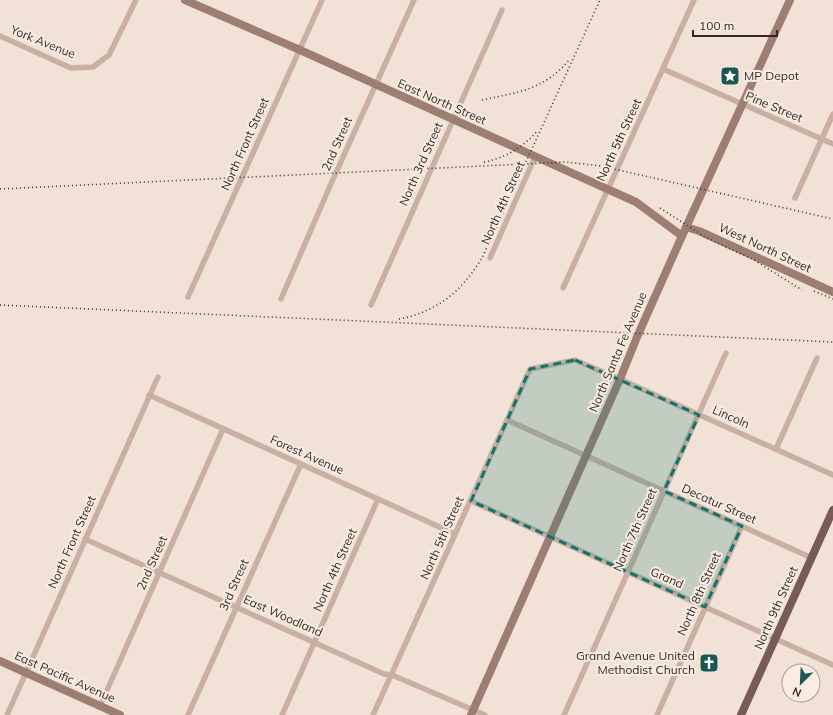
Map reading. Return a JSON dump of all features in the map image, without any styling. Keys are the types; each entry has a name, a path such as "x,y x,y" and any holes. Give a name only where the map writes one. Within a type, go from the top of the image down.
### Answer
{"main road":[{"name":"East North Street","path":"185,0 300,50 636,202 682,236"},
{"name":"North Santa Fe Avenue","path":"472,713 686,227 790,0"},
{"name":"West North Street","path":"686,227 699,231 833,292"},
{"name":"North 9th Street","path":"741,715 833,510"},
{"name":"East Pacific Avenue","path":"0,661 120,715"}],"street":[{"name":"York Avenue","path":"0,36 71,68 93,67 109,55 136,0"},
{"name":"North Front Street","path":"188,297 322,0"},
{"name":"2nd Street","path":"281,299 414,0"},
{"name":"North 5th Street","path":"563,288 694,0"},
{"name":"North 3rd Street","path":"371,305 502,10"},
{"name":"Pine Street","path":"663,69 833,144"},
{"path":"795,198 833,114"},
{"name":"North 4th Street","path":"490,258 535,157"},
{"name":"North 7th Street","path":"564,715 726,353"},
{"path":"776,449 817,358"},
{"name":"Lincoln","path":"530,369 575,360 833,475"},
{"name":"North 5th Street","path":"373,715 530,369"},
{"name":"North Front Street","path":"7,715 158,377"},
{"name":"Forest Avenue","path":"150,395 455,534"},
{"name":"Decatur Street","path":"507,420 812,558"},
{"name":"2nd Street","path":"100,706 223,429"},
{"name":"3rd Street","path":"188,715 300,464"},
{"name":"North 4th Street","path":"282,715 378,499"},
{"name":"Grand","path":"471,501 833,665"},
{"name":"North 8th Street","path":"658,715 742,526"},
{"name":"East Woodland","path":"85,539 384,674 392,675 472,713 485,715"}],"highlighted area":[{"path":"575,360 699,415 664,491 742,526 705,607 471,501 530,369"}],"railway":[{"path":"399,319 413,316 425,311 447,298 466,280 482,258 600,0"},
{"path":"482,100 508,95 530,88 550,77 570,59"},
{"path":"484,162 499,158 514,151 527,142 538,130"},
{"path":"0,189 566,162 601,166 833,219"},
{"path":"660,208 705,237 754,260 802,290"},
{"path":"814,291 833,299"},
{"path":"0,305 833,342"}],"place":[{"name":"MP Depot","path":"730,76"},
{"name":"Grand Avenue United Methodist Church","path":"709,663"}]}
